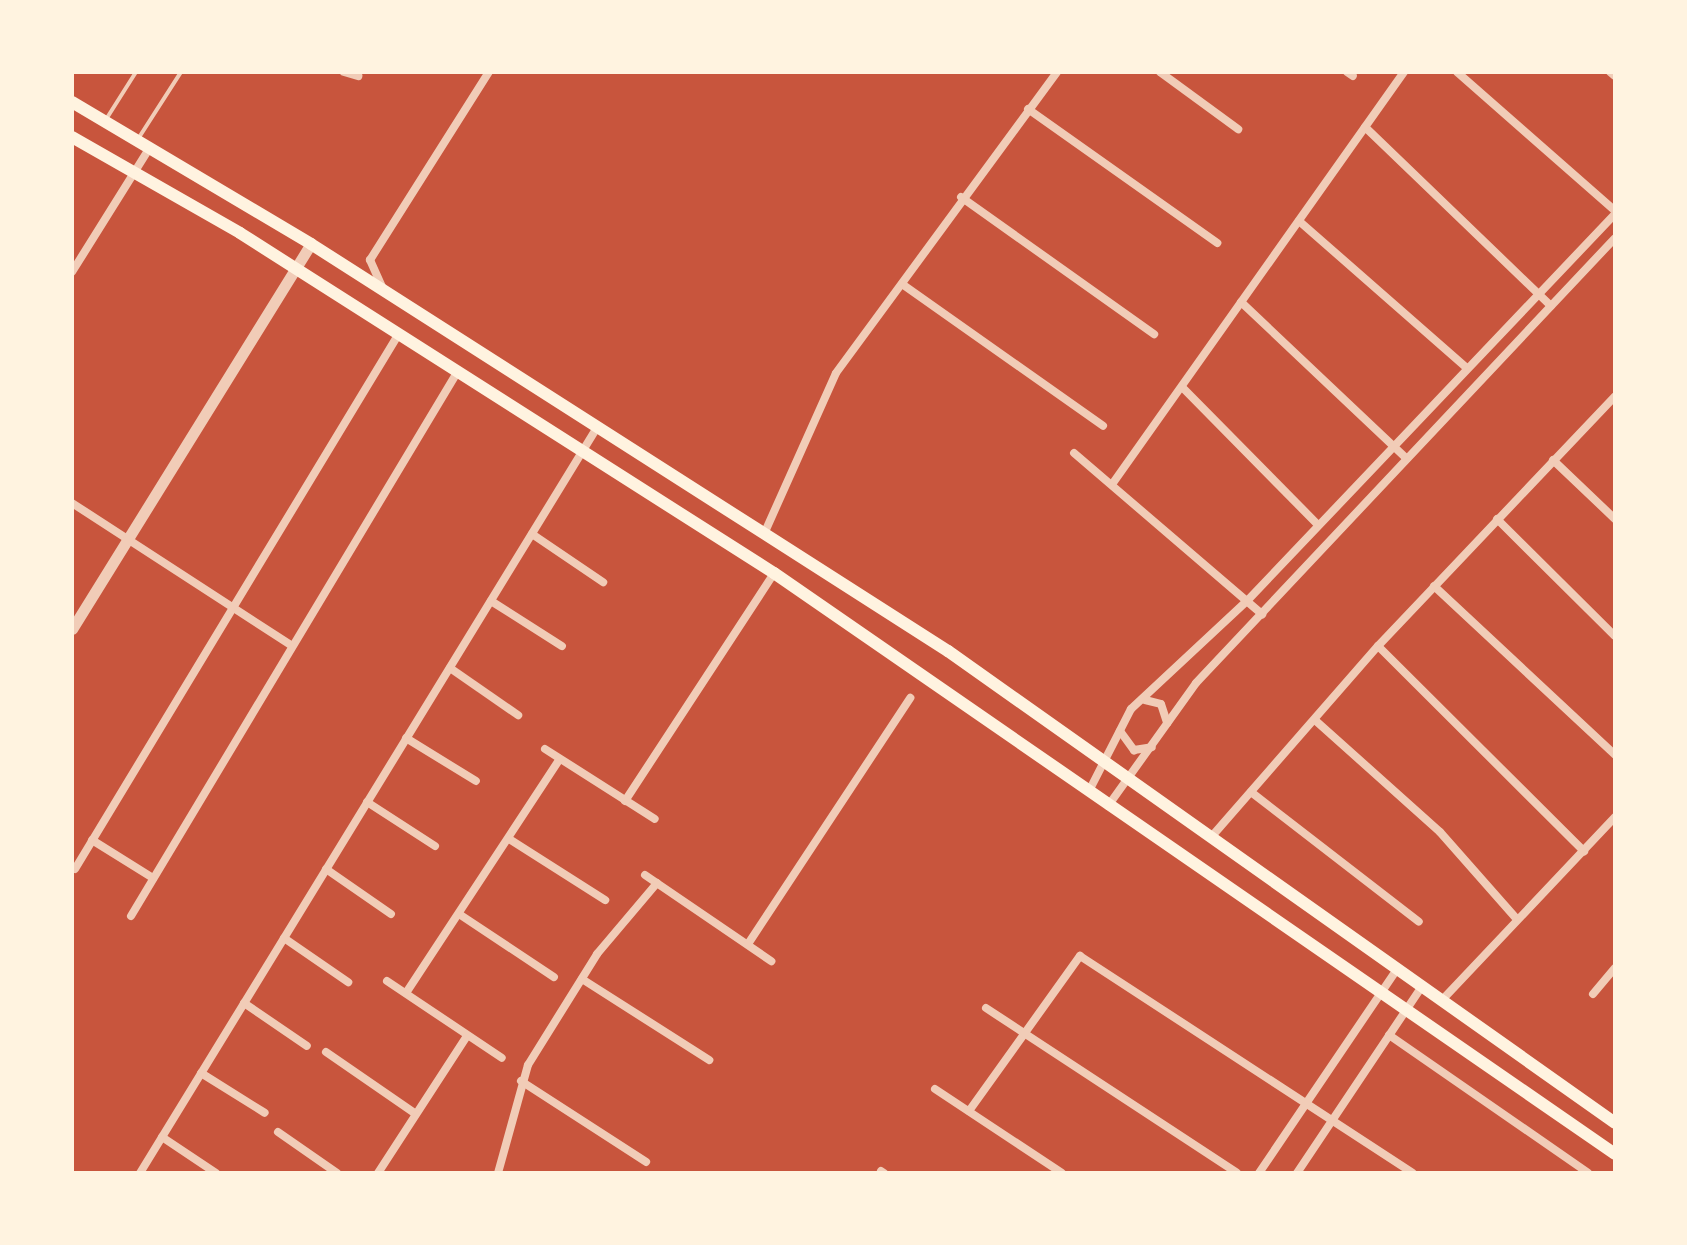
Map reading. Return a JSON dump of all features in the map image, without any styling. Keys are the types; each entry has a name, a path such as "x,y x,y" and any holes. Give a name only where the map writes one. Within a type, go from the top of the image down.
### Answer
{"main road":[{"path":"72,102 145,142 311,244 764,534 1107,761 1615,1123"},
{"path":"72,137 135,171 295,268 584,449 774,573 1089,791 1378,997 1615,1154"}],"street":[{"path":"344,72 358,76"},
{"path":"385,293 370,260 489,72"},
{"path":"764,534 824,393 961,197 1057,72"},
{"path":"1160,72 1238,129"},
{"path":"1113,483 1404,72"},
{"path":"1089,791 1120,731 1144,700 1247,601 1393,445 1540,296 1615,212 1457,72"},
{"path":"1610,72 1615,76"},
{"path":"1028,109 1217,243"},
{"path":"1365,127 1551,306"},
{"path":"72,272 135,171 145,142"},
{"path":"961,197 1154,334"},
{"path":"1299,221 1467,368"},
{"path":"1108,806 1167,728 1196,683 1615,238"},
{"path":"72,629 311,244"},
{"path":"902,284 1103,426"},
{"path":"1241,302 1407,459"},
{"path":"75,869 398,335"},
{"path":"131,916 458,371"},
{"path":"1183,388 1318,525"},
{"path":"1213,835 1316,721 1378,646 1615,396"},
{"path":"140,1173 598,426"},
{"path":"1074,453 1113,483 1262,614"},
{"path":"1553,460 1615,519"},
{"path":"72,503 126,542 292,646"},
{"path":"1497,519 1615,636"},
{"path":"532,534 603,582"},
{"path":"625,801 774,573"},
{"path":"1434,586 1615,755"},
{"path":"491,601 562,646"},
{"path":"1378,646 1584,851"},
{"path":"450,668 518,715"},
{"path":"748,944 910,698"},
{"path":"1144,700 1161,704 1167,728"},
{"path":"1316,721 1440,832 1515,917"},
{"path":"1120,731 1134,750 1152,747"},
{"path":"406,738 476,781"},
{"path":"545,749 655,819"},
{"path":"406,993 560,759"},
{"path":"1251,792 1419,922"},
{"path":"367,802 435,846"},
{"path":"1443,999 1515,917 1529,912 1615,817"},
{"path":"509,839 605,900"},
{"path":"92,840 153,878"},
{"path":"326,869 391,914"},
{"path":"645,875 771,961"},
{"path":"500,1173 521,1081 582,979 657,883"},
{"path":"459,914 554,977"},
{"path":"284,938 348,982"},
{"path":"969,1111 1080,956 1413,1173"},
{"path":"1259,1173 1398,967"},
{"path":"1593,994 1615,968"},
{"path":"582,979 709,1060"},
{"path":"387,981 502,1058"},
{"path":"1297,1173 1423,985"},
{"path":"244,1003 307,1046"},
{"path":"986,1008 1237,1173"},
{"path":"1389,1035 1588,1173"},
{"path":"378,1173 467,1036"},
{"path":"326,1052 416,1114"},
{"path":"201,1073 265,1113"},
{"path":"521,1081 646,1162"},
{"path":"935,1089 1062,1173"},
{"path":"278,1132 337,1173"},
{"path":"162,1137 216,1173"}],"lane":[{"path":"105,121 136,72"},
{"path":"145,142 181,72"}]}
